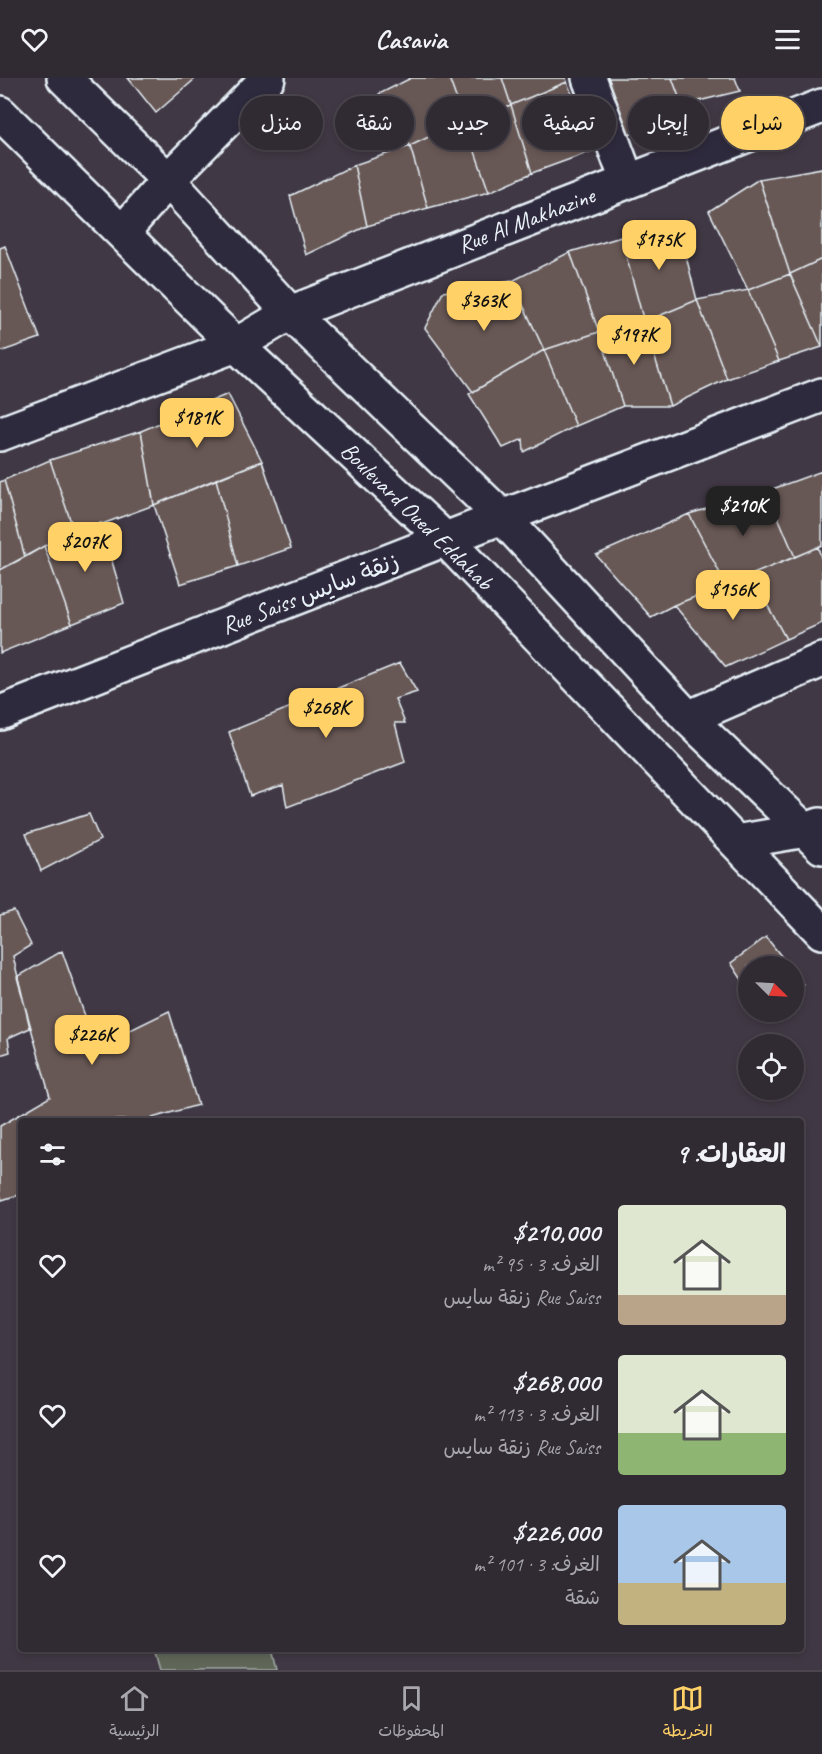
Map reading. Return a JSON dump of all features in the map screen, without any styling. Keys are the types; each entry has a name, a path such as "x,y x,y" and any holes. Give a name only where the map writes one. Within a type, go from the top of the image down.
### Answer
{"street":[{"path":"64,78 168,180 290,313 502,517 688,718 817,834"},
{"path":"122,233 168,180 268,78"},
{"path":"589,78 627,180"},
{"name":"Rue Al Makhazine","path":"0,434 236,345 290,313 822,106"},
{"name":"Boulevard Oued Eddahab","path":"0,113 236,345 446,540 822,932"},
{"name":"Rue Saiss زنقة سايس","path":"0,713 822,395"},
{"path":"688,718 822,660"},
{"path":"736,842 817,834"}],"green space":[{"path":"155,1652 273,1652 277,1670 160,1670"}],"building":[{"path":"128,78 196,78 156,113"},
{"path":"411,78 449,78 455,96 426,96 426,138 414,144 414,96 380,96 379,94"},
{"path":"449,78 502,78 508,96 455,96"},
{"path":"502,78 566,78 567,82 533,96 522,96 522,100 511,105 510,96 508,96"},
{"path":"606,78 672,78 679,96 628,96 628,136 626,137 616,108 616,96 612,96"},
{"path":"672,78 735,78 740,91 709,98 709,96 679,96"},
{"path":"567,82 573,96 533,96"},
{"path":"522,100 522,141 511,105"},
{"path":"510,105 522,141 522,150 525,150 532,173 489,192 474,150 510,150"},
{"path":"426,138 426,150 474,150 489,192 428,208 411,150 414,150 414,144"},
{"path":"398,150 411,150 428,208 367,226 354,165"},
{"path":"525,150 595,150 532,173"},
{"path":"354,165 367,226 306,255 290,196"},
{"path":"822,168 822,259 790,274 759,179"},
{"path":"759,179 790,274 748,290 709,211"},
{"path":"678,224 697,300 644,322 621,237"},
{"path":"621,237 644,322 599,332 570,252"},
{"path":"5,246 40,338 0,352 0,248"},
{"path":"570,252 599,332 544,350 512,281"},
{"path":"822,259 822,347 790,274"},
{"path":"790,274 822,347 779,361 748,290"},
{"path":"512,281 544,350 473,392 425,328 443,292"},
{"path":"748,290 779,361 727,379 697,300"},
{"path":"697,300 727,379 670,406 644,322"},
{"path":"644,322 670,406 623,406 599,332"},
{"path":"599,332 623,406 576,426 544,350"},
{"path":"544,350 576,426 524,452 523,439 503,448 469,394"},
{"path":"228,394 262,461 154,505 141,431"},
{"path":"141,431 154,505 75,534 50,460"},
{"path":"50,460 75,534 44,546 25,557 4,480"},
{"path":"262,461 291,548 238,566 216,479"},
{"path":"822,471 822,545 795,557 767,491"},
{"path":"216,479 238,566 180,584 154,505"},
{"path":"4,480 25,557 0,570 0,482"},
{"path":"767,491 795,557 726,585 689,514"},
{"path":"689,514 726,585 674,605 651,617 596,555"},
{"path":"101,523 124,603 72,624 44,546"},
{"path":"44,546 72,624 0,653 0,570"},
{"path":"818,547 822,561 822,623 786,639 751,575"},
{"path":"751,575 786,639 726,667 674,605"},
{"path":"400,663 417,692 395,699 405,723 395,723 405,762 287,807 283,785 250,796 229,732"},
{"path":"89,814 100,840 41,871 26,834"},
{"path":"14,911 31,945 13,956 30,1028 8,1038 10,1052 0,1055 0,915"},
{"path":"766,937 781,956 740,956"},
{"path":"62,951 96,1047 169,1011 198,1105 152,1118 18,1118 18,1195 2,1200 0,1194 0,1126 50,1097 17,977"},
{"path":"738,958 738,974 731,963"}]}
